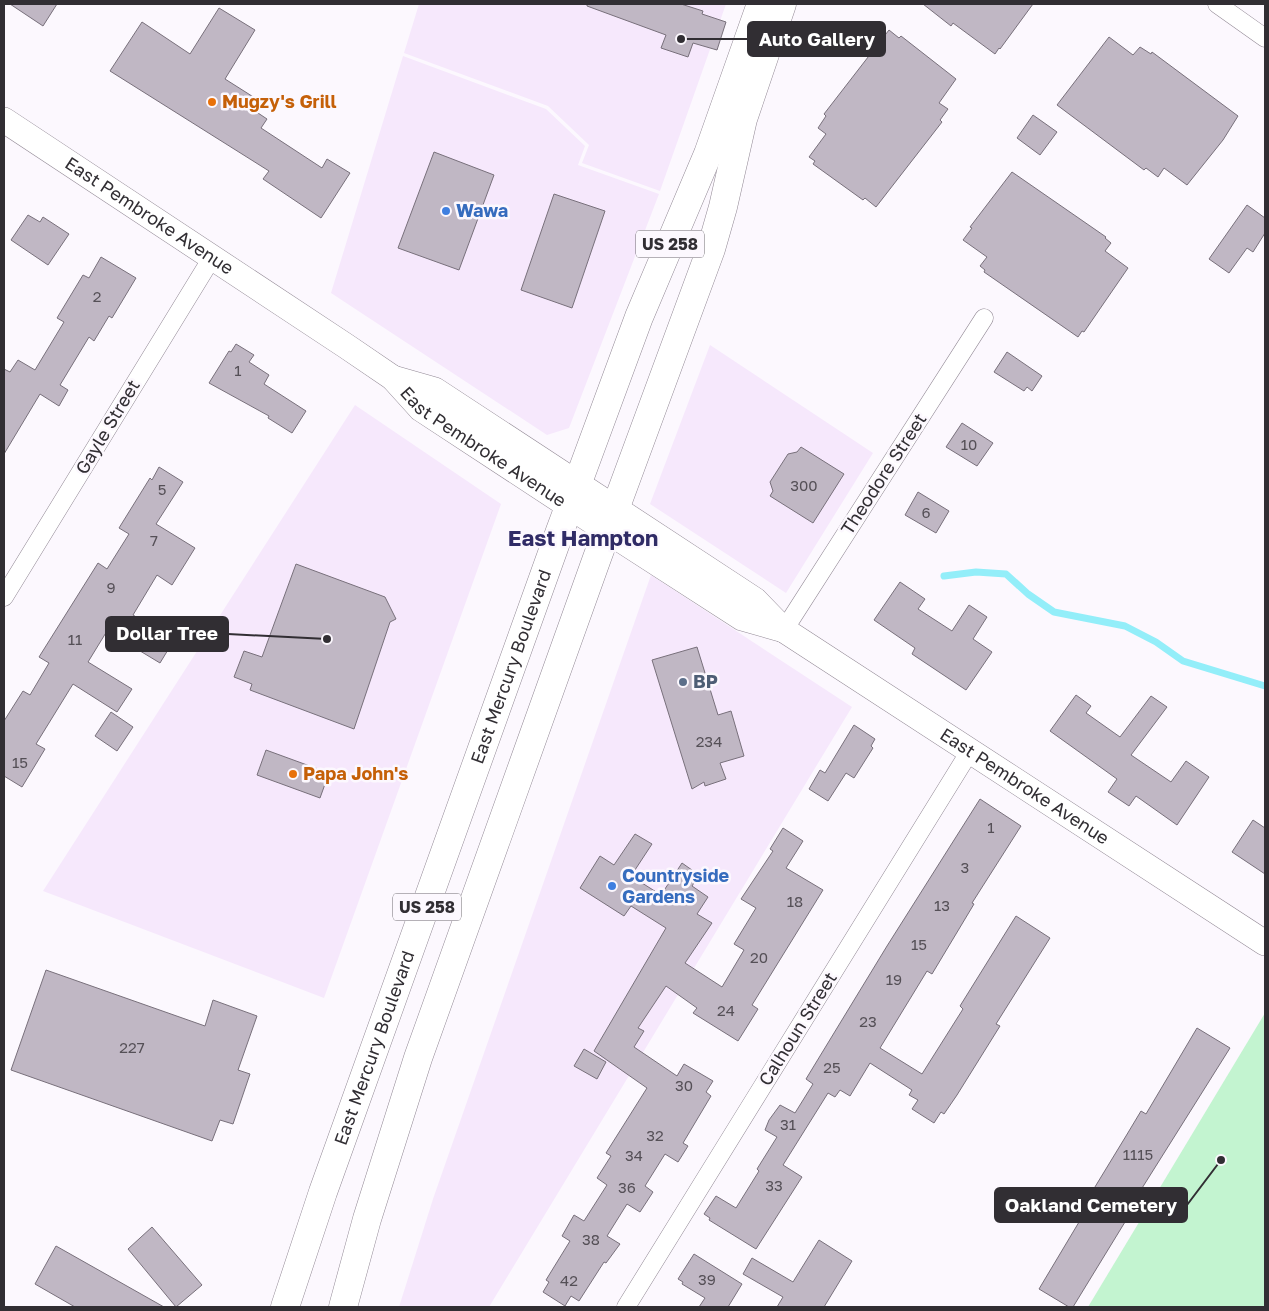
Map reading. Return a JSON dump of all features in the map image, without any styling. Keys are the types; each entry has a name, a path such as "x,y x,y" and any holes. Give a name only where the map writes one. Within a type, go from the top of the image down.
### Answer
{"main road":[{"name":"East Mercury Boulevard","path":"285,1307 322,1192 573,496 643,309 708,154 761,4"},
{"name":"US 258","path":"342,1307 367,1219 415,1066 611,520 711,249 743,119 782,4"},
{"name":"East Pembroke Avenue","path":"4,120 213,256 393,378 421,409 573,496 611,520 755,600 784,630 1265,943"}],"street":[{"path":"1217,4 1265,38"},
{"name":"Gayle Street","path":"4,597 213,256"},
{"name":"Theodore Street","path":"784,630 984,318"},
{"name":"Calhoun Street","path":"626,1307 970,751"}],"shaded area":[{"path":"419,4 726,4 660,191 582,163 589,145 548,106 404,53"},
{"path":"403,56 546,109 585,146 578,165 659,194 569,428 547,435 331,293"},
{"path":"710,345 873,453 786,593 650,504"},
{"path":"355,405 501,504 324,998 43,891"},
{"path":"651,575 852,707 489,1307 399,1307 433,1199"}],"green space":[{"path":"1265,1013 1265,1307 1088,1307"}],"building":[{"path":"10,4 57,4 43,26"},
{"path":"587,4 681,4 703,11 702,14 726,22 717,50 693,43 688,57 661,48 666,35 587,6"},
{"path":"923,4 1033,4 995,54 953,23 951,26"},
{"path":"219,8 255,30 225,79 255,98 249,107 267,119 261,128 322,168 327,159 350,173 321,218 263,179 269,171 110,71 142,22 190,54"},
{"path":"889,30 899,38 901,36 956,79 939,103 948,109 940,120 942,122 876,207 865,198 863,200 813,164 815,161 809,157 826,134 818,128 826,116 824,114"},
{"path":"1109,37 1133,55 1140,47 1151,54 1152,52 1238,116 1223,140 1187,185 1164,168 1158,177 1146,168 1144,170 1057,105"},
{"path":"1033,115 1057,132 1040,155 1017,138"},
{"name":"Wawa","path":"434,152 494,175 459,270 398,248"},
{"path":"1012,172 1106,237 1111,243 1105,251 1128,268 1084,332 1082,331 1078,337 984,272 985,270 980,266 987,257 963,240 972,228 970,227"},
{"path":"554,194 605,211 572,308 521,290"},
{"path":"1247,205 1265,218 1265,233 1253,252 1247,248 1229,273 1209,259"},
{"path":"28,215 40,222 43,217 69,234 48,265 11,240"},
{"path":"101,257 136,278 112,318 109,316 94,341 89,337 60,385 68,390 59,406 40,394 4,454 4,369 10,372 18,360 35,370 64,322 57,318 83,275 89,278"},
{"path":"236,344 254,355 249,362 269,375 264,384 306,411 292,433 268,418 269,416 209,383 229,351 231,352"},
{"path":"1007,352 1042,376 1032,391 1027,387 1024,391 994,372"},
{"path":"962,423 993,443 977,466 946,447"},
{"path":"801,447 844,474 813,523 770,496 773,491 770,482 788,454 797,452"},
{"path":"159,467 183,482 156,524 195,548 172,585 157,575 133,615 174,640 160,663 107,631 88,662 132,689 117,712 73,684 36,744 45,749 22,787 4,776 4,721 23,691 30,695 49,663 39,657 98,563 107,569 129,534 119,528"},
{"path":"918,492 949,511 936,533 905,515"},
{"path":"296,564 385,597 396,619 390,622 354,729 250,690 252,684 234,677 244,651 262,657"},
{"path":"900,582 925,599 918,609 952,631 969,605 987,617 973,639 992,652 966,690 912,654 915,648 874,620"},
{"path":"697,647 718,715 731,711 744,756 720,763 726,779 705,786 704,782 692,789 652,660"},
{"path":"1076,695 1091,706 1086,713 1120,737 1151,696 1167,707 1131,755 1171,782 1186,761 1209,777 1177,825 1136,796 1129,806 1108,792 1117,779 1050,731"},
{"path":"111,712 133,727 117,751 95,736"},
{"path":"854,725 875,739 871,746 873,748 854,778 846,773 828,801 809,789 820,770 825,773"},
{"name":"Papa John's","path":"266,750 329,773 320,798 257,775"},
{"path":"980,799 1021,826 972,903 974,904 932,974 927,971 880,1048 922,1074 963,1009 960,1006 1016,916 1050,938 996,1024 1000,1026 957,1095 944,1114 941,1112 934,1123 912,1109 918,1100 909,1095 912,1090 870,1063 850,1096 840,1090 835,1097 828,1093 783,1165 802,1177 756,1249 709,1220 710,1218 704,1214 716,1196 736,1208 777,1137 765,1130 769,1120 780,1105 795,1113 813,1084 806,1079"},
{"path":"1253,820 1265,828 1265,874 1232,852"},
{"path":"783,828 803,841 786,868 823,890 752,1005 758,1009 738,1041 693,1013 697,1008 666,986 638,1028 644,1031 634,1047 677,1076 684,1064 713,1081 706,1092 711,1096 683,1143 688,1146 678,1162 665,1154 645,1186 653,1192 640,1212 627,1204 607,1236 620,1244 606,1263 604,1262 579,1301 571,1296 565,1306 543,1292 549,1282 546,1280 570,1241 562,1236 574,1215 584,1221 607,1185 597,1178 611,1156 606,1153 647,1088 594,1051 666,928 631,906 624,916 580,888 600,856 614,865 635,834 652,844 631,876 661,895 682,863 699,875 692,886 708,897 697,914 712,923 685,963 722,987 744,950 734,944 756,908 741,899 773,851 770,849"},
{"path":"46,970 205,1026 213,1000 257,1016 238,1070 250,1074 233,1124 220,1120 212,1141 11,1070"},
{"path":"1197,1028 1230,1048 1122,1220 1125,1222 1073,1307 1069,1307 1039,1289 1091,1202 1087,1200 1141,1111 1146,1114"},
{"path":"584,1049 606,1062 597,1079 574,1066"},
{"path":"152,1227 202,1285 176,1307 128,1249"},
{"path":"819,1240 852,1261 824,1307 777,1307 783,1297 743,1274 752,1258 793,1282"},
{"path":"56,1246 164,1307 75,1307 35,1284"},
{"path":"694,1254 742,1284 728,1307 699,1307 705,1298 682,1284 683,1282 678,1279"}],"waterway":[{"path":"944,576 976,572 1006,574 1028,594 1054,612 1125,626 1156,642 1183,661 1265,686"}],"place":[{"name":"Auto Gallery","path":"681,39"},
{"name":"Mugzy's Grill","path":"212,102"},
{"name":"Wawa","path":"446,211"},
{"name":"Dollar Tree","path":"327,639"},
{"name":"BP","path":"683,682"},
{"name":"Papa John's","path":"293,774"},
{"name":"Countryside Gardens","path":"612,886"},
{"name":"Oakland Cemetery","path":"1221,1160"}],"district":[{"name":"East Hampton","path":"583,538"}]}
